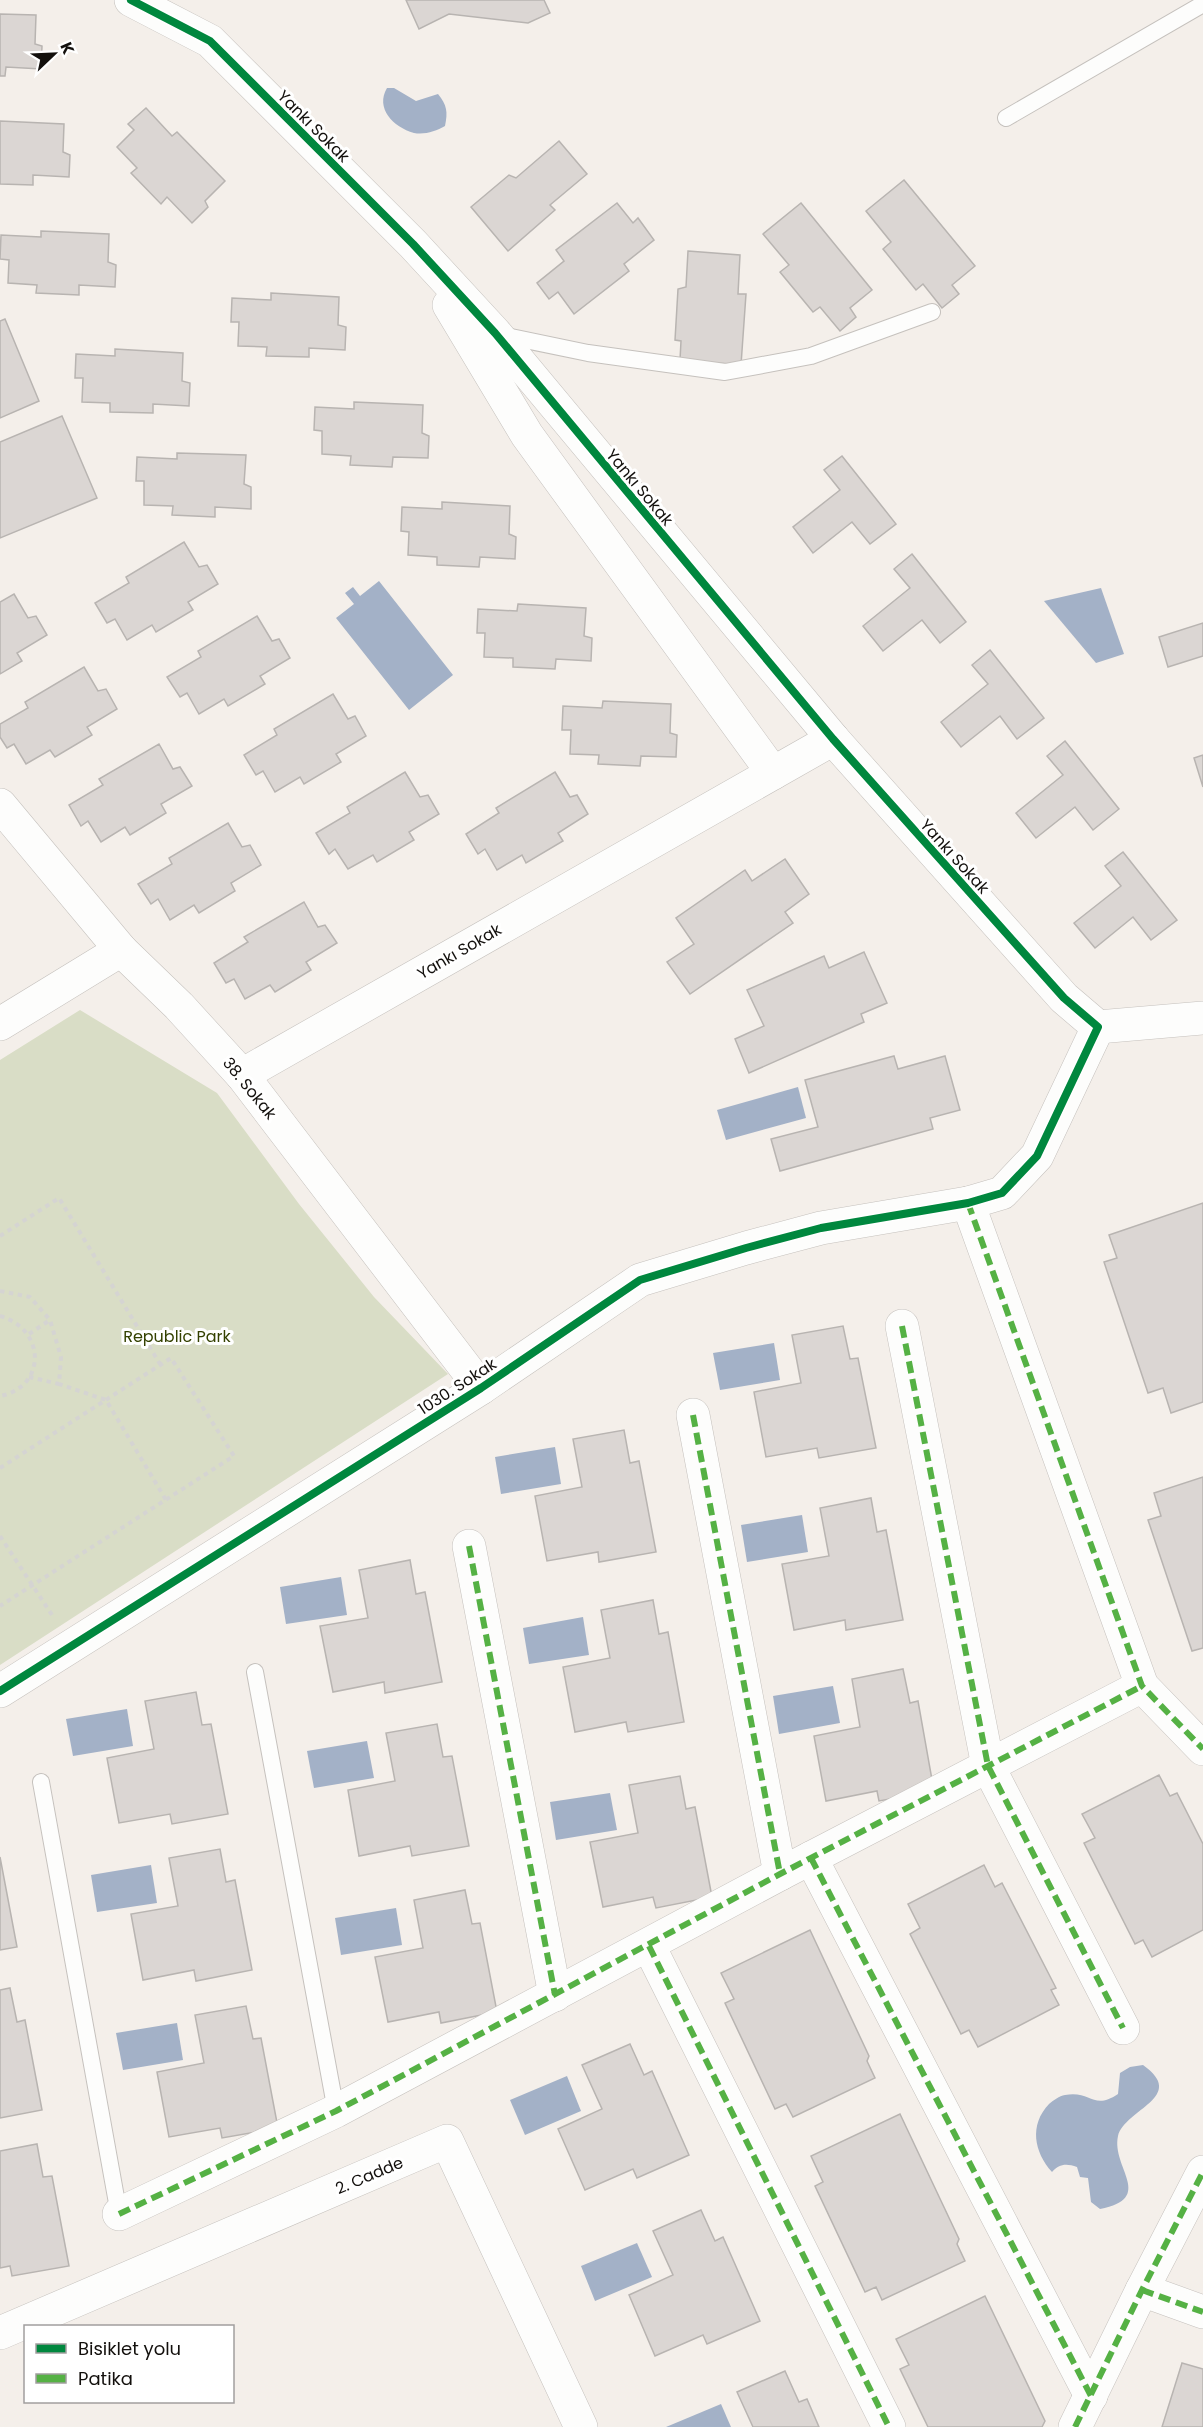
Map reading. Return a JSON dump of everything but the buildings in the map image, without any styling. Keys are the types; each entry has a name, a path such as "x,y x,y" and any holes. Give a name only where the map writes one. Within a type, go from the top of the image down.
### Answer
{"street":[{"name":"Yankı Sokak","path":"131,0 210,41 413,244 495,333 832,739 1064,998 1098,1027"},
{"path":"413,244 527,435 773,773"},
{"name":"Yankı Sokak","path":"242,1075 832,739"},
{"name":"38. Sokak","path":"0,805 121,950 179,1006 242,1075 481,1388"},
{"path":"0,1024 121,950"},
{"path":"1098,1027 1203,1018"},
{"name":"1030. Sokak","path":"0,1691 481,1388 640,1280 821,1228 968,1203 1002,1193 1037,1156 1098,1027"},
{"path":"968,1203 1142,1686 1203,1749"},
{"path":"902,1326 988,1766 1123,2028"},
{"path":"693,1415 780,1874"},
{"path":"469,1546 555,1995"},
{"path":"119,2214 336,2111 649,1946 780,1874 1142,1686"},
{"path":"811,1858 1091,2396"},
{"path":"649,1946 889,2427"},
{"name":"2. Cadde","path":"0,2333 447,2141 581,2427"},
{"path":"1075,2427 1203,2172"},
{"path":"1142,2290 1203,2312"}],"lane":[{"path":"1006,118 1203,4"},
{"path":"495,333 588,353 725,372 811,356 932,312"},
{"path":"255,1672 336,2111"},
{"path":"41,1782 119,2214"}],"path":[{"path":"0,1237 60,1198 160,1364"},
{"path":"0,1291 30,1297 50,1320 61,1357 59,1384"},
{"path":"0,1316 21,1325 29,1334 35,1356 29,1377 13,1393 0,1396"},
{"path":"29,1334 50,1320"},
{"path":"0,1468 171,1358 234,1456 0,1606"},
{"path":"29,1377 59,1384 105,1400 166,1500"},
{"path":"0,1536 72,1646"}],"green space":[{"name":"Republic Park","path":"80,1010 217,1093 299,1204 374,1297 448,1374 0,1665 0,1060"}],"water":[{"path":"387,88 394,88 416,101 438,94 446,109 445,126 430,132 414,133 399,126 388,116 383,103"},
{"path":"379,581 453,675 409,710 336,618 354,604 345,593 353,587 360,596"},
{"path":"1101,588 1124,654 1096,663 1044,601"},
{"path":"798,1087 806,1118 726,1140 717,1110"},
{"path":"774,1343 780,1380 720,1390 713,1353"},
{"path":"555,1447 561,1484 501,1494 495,1457"},
{"path":"802,1515 808,1552 747,1562 741,1525"},
{"path":"341,1577 347,1615 286,1624 280,1587"},
{"path":"583,1617 589,1655 529,1664 523,1628"},
{"path":"833,1686 840,1723 779,1734 773,1696"},
{"path":"127,1709 133,1746 73,1756 66,1719"},
{"path":"367,1741 374,1778 314,1788 307,1751"},
{"path":"610,1793 617,1830 556,1840 550,1802"},
{"path":"151,1865 157,1903 97,1912 91,1875"},
{"path":"396,1908 402,1945 341,1955 335,1918"},
{"path":"177,2023 183,2060 123,2070 116,2033"},
{"path":"1143,2065 1155,2076 1159,2086 1157,2094 1131,2118 1118,2136 1120,2159 1127,2180 1128,2190 1125,2197 1117,2204 1100,2209 1091,2202 1088,2178 1080,2177 1077,2167 1063,2165 1052,2172 1046,2164 1036,2138 1038,2121 1049,2104 1063,2096 1074,2094 1103,2101 1110,2099 1118,2094 1120,2073 1130,2067"},
{"path":"567,2076 581,2111 525,2135 510,2100"},
{"path":"637,2243 652,2277 595,2301 581,2266"},
{"path":"721,2404 731,2427 666,2427"}],"marked path":[{"path":"968,1203 1142,1686 1203,1749"},
{"path":"902,1326 988,1766 1123,2028"},
{"path":"693,1415 780,1874"},
{"path":"469,1546 555,1995"},
{"path":"119,2214 336,2111 780,1874 1142,1686"},
{"path":"811,1858 1091,2396"},
{"path":"649,1946 889,2427"},
{"path":"1075,2427 1203,2172"},
{"path":"1142,2290 1203,2312"}],"cycle path":[{"path":"0,1691 481,1388 640,1280 821,1228 968,1203 1002,1193 1037,1156 1098,1027 1064,998 833,739 495,333 413,244 210,41 131,0"}]}
